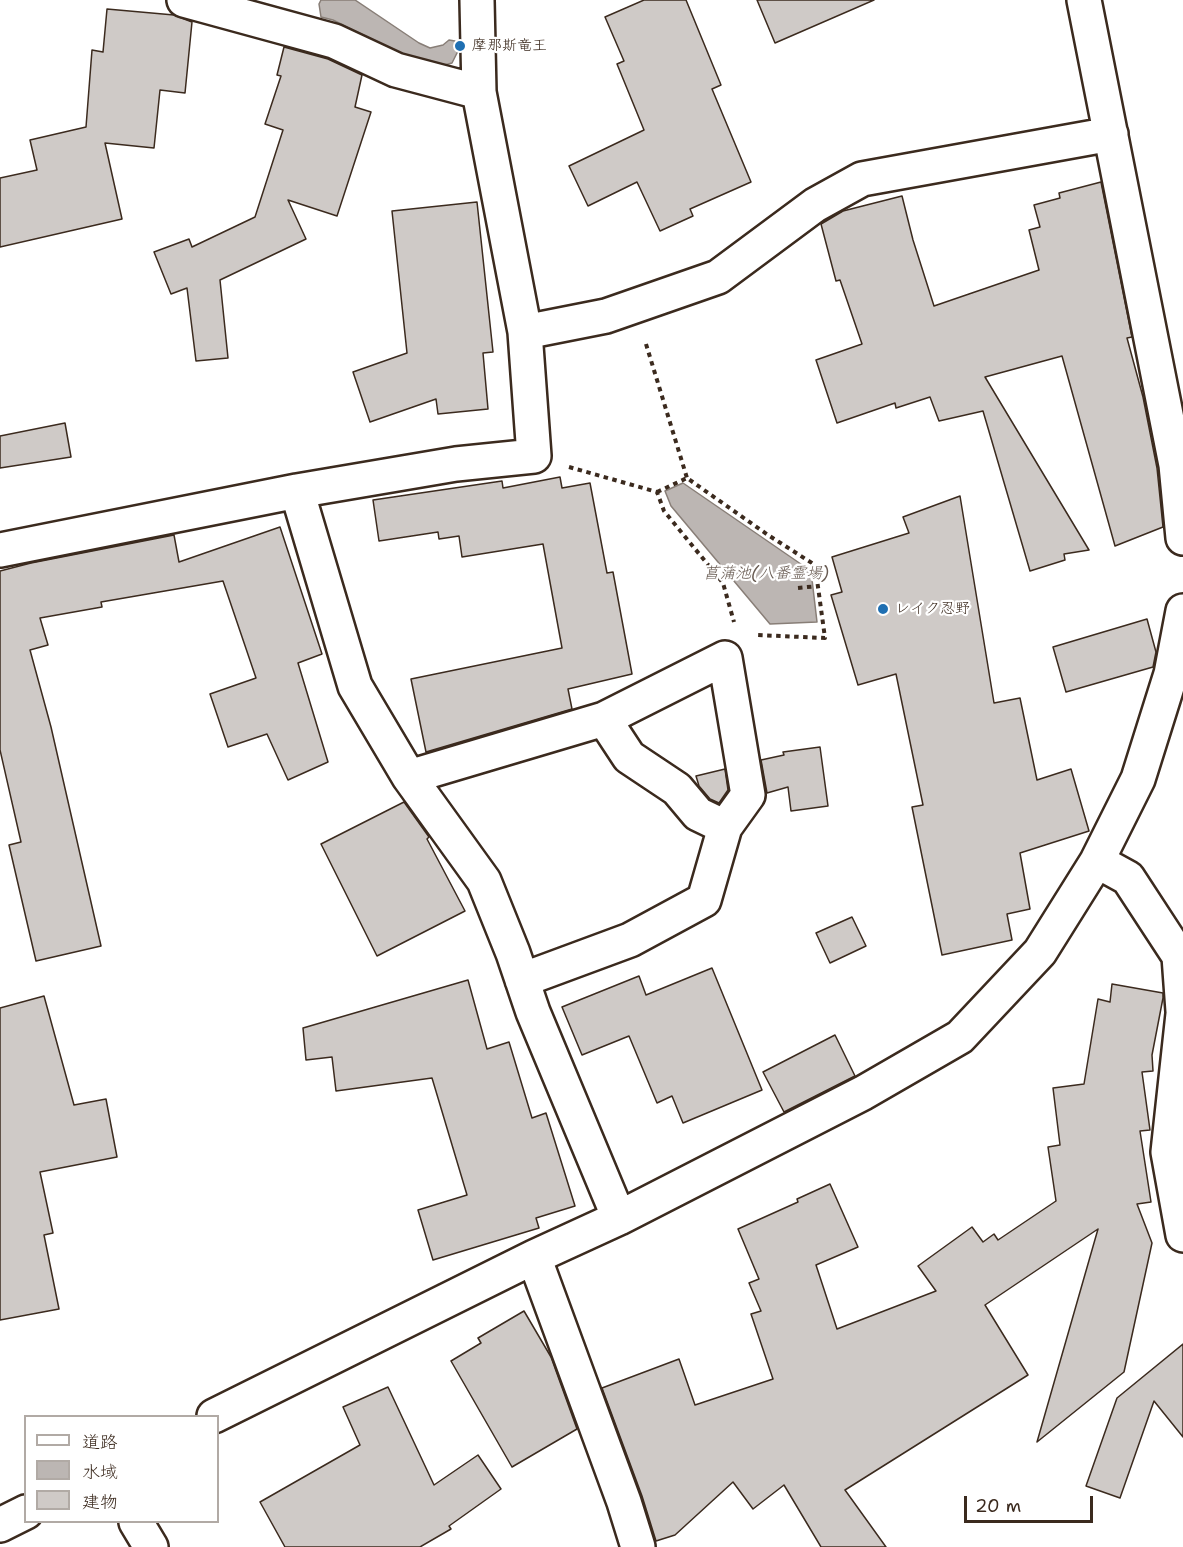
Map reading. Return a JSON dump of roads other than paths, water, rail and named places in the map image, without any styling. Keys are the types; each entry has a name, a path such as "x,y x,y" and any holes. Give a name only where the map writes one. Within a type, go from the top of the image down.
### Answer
{"street":[{"path":"184,0 334,41 396,70 479,92"},
{"path":"0,550 297,490 456,464 534,456 525,332 479,92 477,0"},
{"path":"1084,0 1176,465 1183,538"},
{"path":"525,332 606,316 718,278 815,205 862,178 1111,134"},
{"path":"297,490 355,686 409,777 484,881 533,1012 620,1218"},
{"path":"216,1415 534,1257 620,1218 863,1092 960,1037 1040,952 1097,861 1138,779 1172,674 1183,611"},
{"path":"409,777 604,719 725,658 748,795 725,827 704,900 630,940 522,980"},
{"path":"604,719 629,757 677,789 698,814 725,827"},
{"path":"1097,861 1128,878 1179,956 1183,1012 1168,1152 1183,1235"},
{"path":"534,1257 624,1502 638,1547"},
{"path":"0,1525 24,1513"},
{"path":"137,1523 151,1547"}],"water":[{"path":"321,0 355,0 419,43 430,48 443,45 449,40 455,41 458,51 452,63 437,67 419,63 333,20 321,17 319,4"},
{"name":"菖蒲池(八番霊場)","path":"683,483 811,571 817,622 770,624 671,506 665,491"}],"place":[{"name":"摩那斯竜王","path":"460,46"},
{"name":"レイク忍野","path":"883,609"}]}
